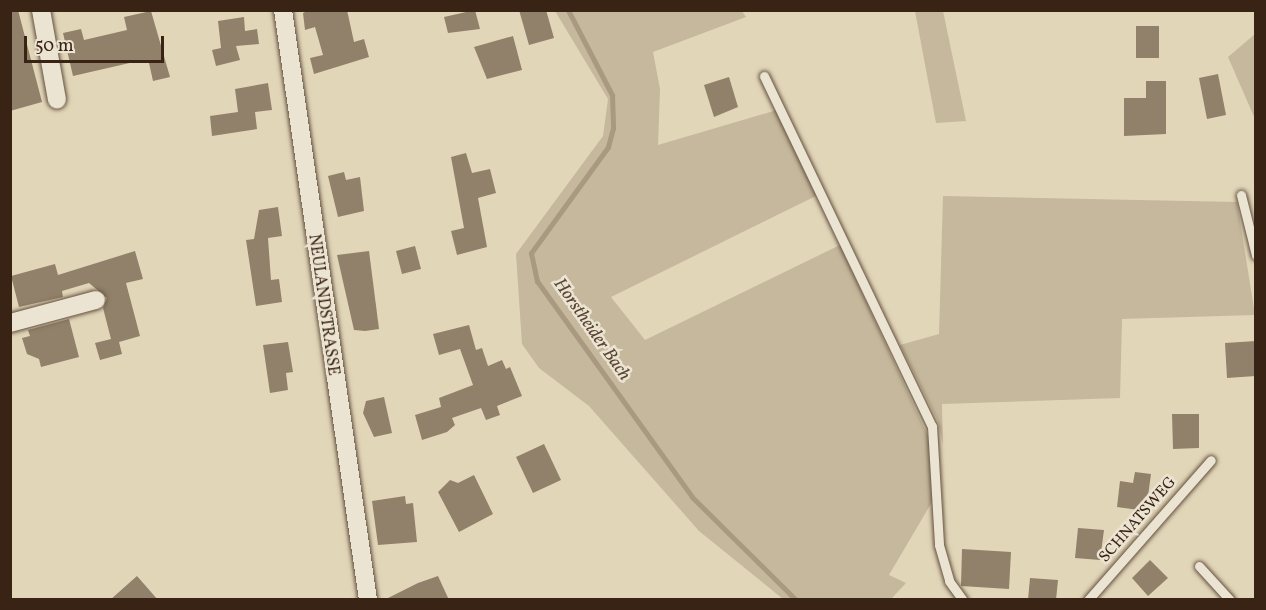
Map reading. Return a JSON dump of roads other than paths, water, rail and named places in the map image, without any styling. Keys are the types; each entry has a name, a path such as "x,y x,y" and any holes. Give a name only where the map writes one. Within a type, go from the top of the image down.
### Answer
{"street":[{"path":"40,10 57,100"},
{"name":"NEULANDSTRASSE","path":"283,10 368,600"},
{"path":"10,323 96,300"}],"lane":[{"path":"765,76 932,426 939,545 950,581 963,600"},
{"path":"1241,195 1256,255"},
{"name":"SCHNATSWEG","path":"1088,600 1211,460"},
{"path":"1199,566 1230,600"}],"waterway":[{"name":"Horstheider Bach","path":"568,10 612,95 613,128 608,147 531,253 537,281 692,497 796,600"}]}
